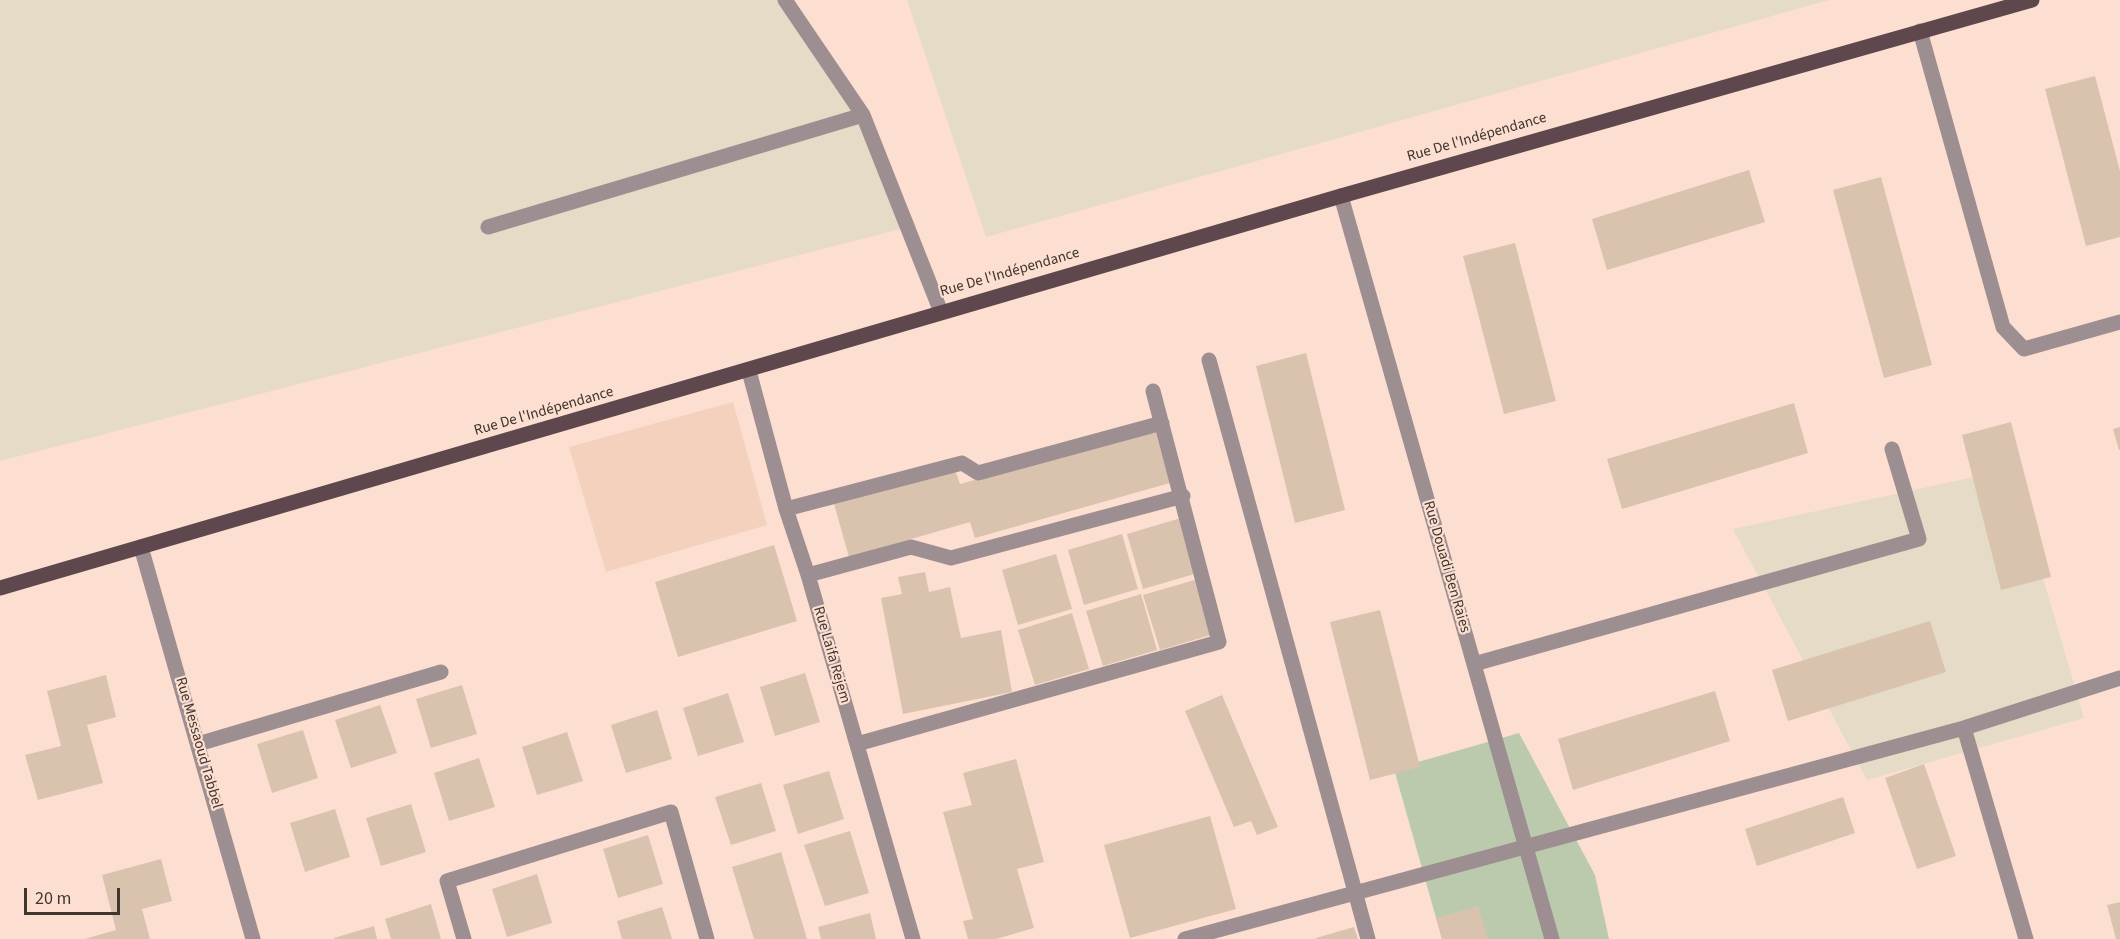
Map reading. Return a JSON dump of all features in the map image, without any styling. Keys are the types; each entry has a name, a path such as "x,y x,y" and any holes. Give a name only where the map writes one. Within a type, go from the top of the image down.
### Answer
{"main road":[{"name":"Rue De l'Indépendance","path":"0,588 749,371 941,312 1341,195 2032,0"}],"street":[{"path":"785,0 863,115 941,312"},
{"path":"1920,31 2004,327 2024,350 2120,322"},
{"path":"488,227 863,115"},
{"name":"Rue Douadi Ben Raies","path":"1341,195 1552,939"},
{"path":"1209,360 1368,939"},
{"name":"Rue Laifa Rejem","path":"749,371 786,509 808,575 913,939"},
{"path":"857,744 1219,642 1154,391"},
{"path":"786,509 962,463 978,473 1162,423"},
{"path":"1474,664 1919,539 1892,449"},
{"path":"808,575 911,547 951,558 1183,496"},
{"name":"Rue Messaoud Tabbel","path":"141,547 254,939"},
{"path":"198,744 441,672"},
{"path":"1185,939 1964,728 2120,678"},
{"path":"1964,728 2026,939"},
{"path":"464,939 447,881 671,812 707,939"}],"shaded area":[{"path":"0,0 778,0 830,69 916,225 0,461"},
{"path":"907,0 1829,0 986,237"},
{"path":"733,402 767,525 606,572 569,447"},
{"path":"2011,469 2084,718 1867,780 1733,529"}],"green space":[{"path":"1519,733 1595,875 1609,939 1442,939 1394,769"}],"building":[{"path":"2095,76 2120,171 2120,237 2086,246 2045,89"},
{"path":"1749,170 1765,222 1607,270 1592,219"},
{"path":"1881,177 1932,365 1884,378 1833,190"},
{"path":"1515,243 1556,401 1504,414 1463,256"},
{"path":"1306,353 1345,510 1295,523 1256,366"},
{"path":"1794,403 1808,453 1622,509 1607,459"},
{"path":"2011,422 2051,577 2001,590 1962,435"},
{"path":"2120,427 2120,450 2119,450 2113,429"},
{"path":"1155,429 1170,483 975,538 970,522 849,557 834,504 955,470 960,484"},
{"path":"1181,518 1198,573 1143,589 1127,534"},
{"path":"1122,534 1138,589 1084,605 1068,550"},
{"path":"774,545 797,621 678,657 655,582"},
{"path":"1056,554 1072,609 1018,625 1002,570"},
{"path":"925,572 929,592 950,587 961,638 1001,630 1012,692 903,714 881,598 902,594 898,577"},
{"path":"1198,579 1214,634 1160,650 1143,595"},
{"path":"1141,594 1157,650 1103,666 1086,611"},
{"path":"1380,610 1420,767 1370,780 1330,622"},
{"path":"1072,613 1089,669 1035,685 1018,630"},
{"path":"1930,621 1946,672 1788,721 1772,670"},
{"path":"805,673 820,722 775,736 760,687"},
{"path":"106,675 116,717 87,725 103,783 38,800 25,755 61,746 47,691"},
{"path":"462,685 477,734 431,748 416,699"},
{"path":"1715,691 1730,741 1573,790 1558,739"},
{"path":"728,693 744,742 698,756 683,708"},
{"path":"1222,695 1278,827 1257,835 1251,821 1234,827 1185,711"},
{"path":"380,705 397,753 351,768 335,720"},
{"path":"657,710 672,759 626,773 611,725"},
{"path":"303,730 318,778 272,793 257,744"},
{"path":"567,732 583,781 537,795 522,747"},
{"path":"479,758 495,807 449,821 434,773"},
{"path":"1016,759 1044,862 1017,869 1034,928 996,939 968,939 963,921 973,919 943,812 972,805 963,773"},
{"path":"1924,764 1956,856 1917,869 1885,778"},
{"path":"829,771 844,819 798,834 783,785"},
{"path":"761,783 776,831 731,845 715,797"},
{"path":"1843,797 1855,833 1757,866 1745,829"},
{"path":"411,804 426,852 381,866 366,818"},
{"path":"335,809 350,857 305,872 290,823"},
{"path":"1210,816 1236,909 1130,938 1104,845"},
{"path":"850,831 869,893 825,906 804,845"},
{"path":"648,835 663,884 618,898 603,849"},
{"path":"781,852 807,939 754,939 732,867"},
{"path":"161,859 172,901 142,909 150,939 85,939 116,930 102,875"},
{"path":"537,874 552,923 507,937 492,889"},
{"path":"2120,902 2120,939 2116,939 2107,905"},
{"path":"431,904 441,939 391,939 385,919"},
{"path":"1478,906 1488,939 1442,939 1436,918"},
{"path":"662,907 672,939 622,939 617,921"},
{"path":"870,913 876,939 821,939 818,927"},
{"path":"374,926 377,939 334,939 334,938"},
{"path":"1354,927 1358,939 1316,939 1316,938"}]}
